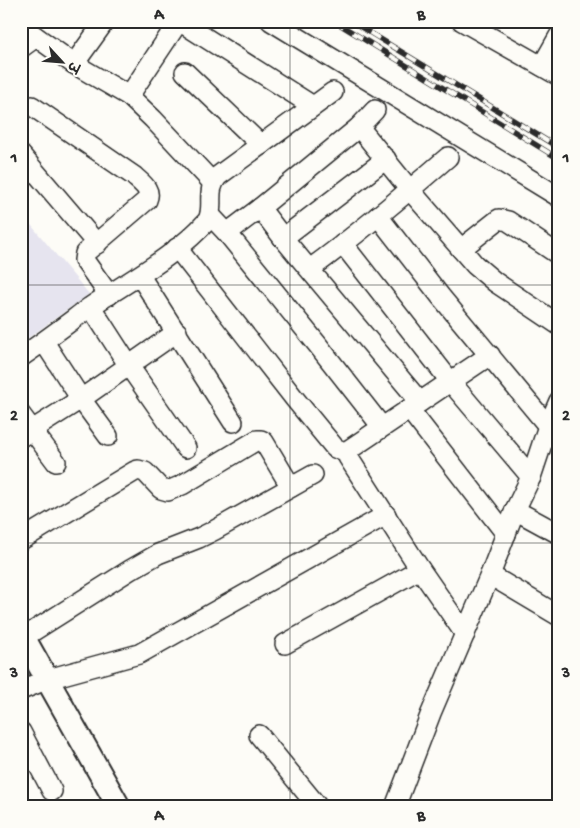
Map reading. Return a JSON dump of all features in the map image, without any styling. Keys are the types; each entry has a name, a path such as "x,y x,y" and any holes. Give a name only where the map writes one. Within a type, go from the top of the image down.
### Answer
{"main road":[{"path":"22,643 35,684 105,807"},
{"path":"35,684 120,807"}],"street":[{"path":"74,64 106,21"},
{"path":"129,96 179,21 313,106"},
{"path":"271,21 559,197"},
{"path":"462,21 559,76"},
{"path":"25,32 74,64 129,96 153,118 213,183"},
{"path":"542,66 559,36"},
{"path":"185,72 260,145"},
{"path":"21,357 91,307 140,276 203,226 210,215 210,192 218,176 333,92"},
{"path":"32,106 134,176 148,190 147,200 85,253 84,260 109,295"},
{"path":"227,233 359,127 375,110"},
{"path":"359,127 475,265 488,277 559,325"},
{"path":"21,154 97,244"},
{"path":"310,269 378,216 448,157"},
{"path":"283,238 386,159"},
{"path":"260,208 310,269 414,406 506,534"},
{"path":"210,215 227,233 382,427"},
{"path":"378,216 441,297 548,426"},
{"path":"461,249 500,219 508,221 559,255"},
{"path":"343,244 450,381 531,477"},
{"path":"177,248 335,448 347,451 490,355"},
{"path":"140,276 233,422"},
{"path":"91,307 186,448"},
{"path":"27,434 177,332"},
{"path":"44,342 108,436"},
{"path":"395,807 431,713 490,575 515,510 531,477 548,426 559,401"},
{"path":"21,414 27,434 56,462"},
{"path":"21,540 135,471 145,472 161,489 165,491 171,490 257,440 264,442 291,487"},
{"path":"347,451 348,457 420,569 465,634"},
{"path":"22,643 137,566 158,554 216,530 313,475"},
{"path":"515,510 559,534"},
{"path":"35,684 139,654 386,516"},
{"path":"286,644 420,569"},
{"path":"490,575 559,616"},
{"path":"21,732 52,791"},
{"path":"259,735 318,807"}],"shaded area":[{"path":"21,213 89,294 21,343"}],"railway":[{"path":"334,21 559,159"},
{"path":"351,21 559,148"}]}
